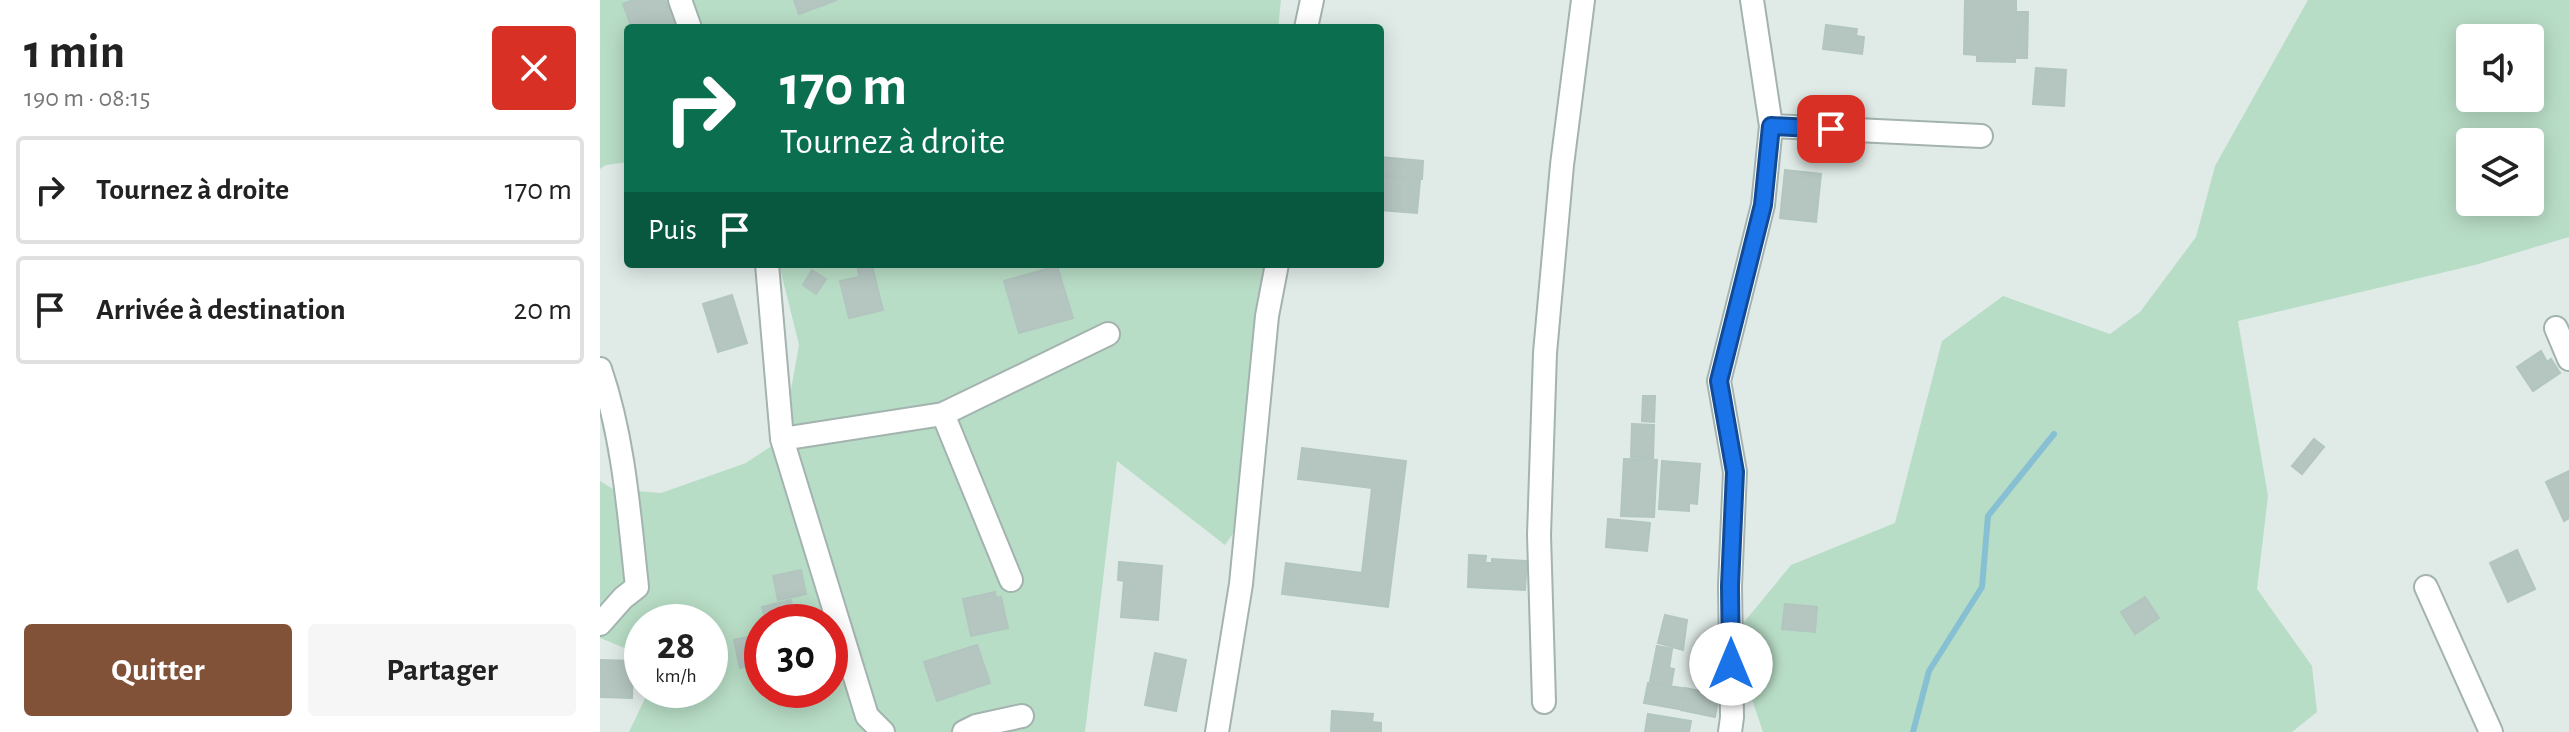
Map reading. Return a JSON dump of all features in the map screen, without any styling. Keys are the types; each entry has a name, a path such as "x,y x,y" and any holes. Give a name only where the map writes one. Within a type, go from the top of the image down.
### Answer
{"street":[{"path":"680,0 689,24"},
{"path":"1307,24 1312,0"},
{"path":"1544,702 1539,535 1545,353 1562,165 1583,0"},
{"path":"1730,732 1730,586 1735,472 1719,381 1763,205 1771,126 1752,0"},
{"path":"1771,126 1981,136"},
{"path":"767,268 782,439 867,716 883,732"},
{"path":"1217,732 1241,584 1267,316 1276,268"},
{"path":"2556,328 2569,359"},
{"path":"782,439 943,414 1108,334"},
{"path":"600,369 624,473 637,587 600,624"},
{"path":"943,414 1011,580"},
{"path":"2426,587 2491,732"},
{"path":"964,732 976,726 1022,716"}],"green space":[{"path":"600,0 1281,0 1278,24 624,24 624,163 600,169"},
{"path":"2308,0 2569,0 2569,237 2479,264 2238,321 2268,496 2257,589 2312,666 2317,712 2292,732 1763,732 1731,638 1791,565 1895,523 1942,341 2003,296 2110,334 2140,312 2196,237 2215,166"},
{"path":"780,268 1269,268 1261,493 1225,545 1117,461 1085,732 629,732 640,708 728,708 728,604 624,604 624,648 600,638 600,481 613,489 661,493 746,463 782,439 799,345"}],"building":[{"path":"633,0 665,0 674,24 630,24 623,4"},
{"path":"794,0 837,0 799,14"},
{"path":"1965,0 2016,1 2016,12 2028,12 2027,58 2015,58 2015,62 1977,61 1977,55 1964,54"},
{"path":"1826,25 1857,29 1856,36 1864,37 1862,54 1823,49"},
{"path":"2036,68 2066,70 2064,106 2033,104"},
{"path":"1384,157 1423,161 1422,179 1384,175"},
{"path":"1785,170 1821,174 1816,222 1780,218"},
{"path":"1384,176 1420,180 1417,213 1384,210"},
{"path":"872,268 883,310 849,318 840,281 859,277 858,269"},
{"path":"1058,268 1073,318 1019,333 1004,281"},
{"path":"812,270 826,279 816,294 803,285"},
{"path":"732,295 747,343 718,352 703,304"},
{"path":"2541,351 2547,362 2551,359 2560,373 2533,391 2517,367"},
{"path":"1643,396 1655,396 1654,422 1642,421"},
{"path":"1632,424 1654,425 1653,458 1631,457"},
{"path":"2314,439 2324,447 2302,474 2292,466"},
{"path":"1302,448 1406,461 1388,607 1282,594 1286,563 1362,573 1372,488 1298,479"},
{"path":"1624,459 1657,460 1654,517 1621,516"},
{"path":"1662,461 1700,464 1697,504 1689,503 1689,511 1659,509"},
{"path":"2569,471 2569,518 2564,521 2546,482"},
{"path":"1608,519 1650,523 1647,551 1606,547"},
{"path":"2517,550 2535,589 2508,602 2490,563"},
{"path":"1469,555 1486,556 1485,563 1492,563 1492,559 1527,561 1525,590 1468,587"},
{"path":"1119,562 1162,566 1158,620 1121,617 1124,581 1118,580"},
{"path":"801,570 806,594 778,600 773,576"},
{"path":"995,592 996,598 1001,597 1008,628 971,636 963,599"},
{"path":"2145,597 2159,618 2135,634 2121,612"},
{"path":"1785,604 1817,607 1815,632 1782,629"},
{"path":"1665,615 1687,620 1683,650 1658,643"},
{"path":"744,638 744,667 740,668 734,640"},
{"path":"977,645 990,683 937,701 924,662"},
{"path":"1657,646 1672,649 1669,668 1674,669 1671,686 1650,681"},
{"path":"1155,653 1186,660 1176,711 1145,705"},
{"path":"600,660 624,661 624,698 600,697"},
{"path":"1648,683 1683,688 1679,709 1644,703"},
{"path":"1685,688 1719,695 1715,717 1681,710"},
{"path":"1332,711 1373,714 1372,722 1381,723 1381,732 1331,732"},
{"path":"1648,714 1691,721 1689,732 1645,732"}],"waterway":[{"path":"1913,732 1929,671 1982,587 1988,516 2054,434"}],"route":[{"path":"1731,664 1730,586 1735,472 1719,381 1763,205 1771,126 1831,129"}]}
